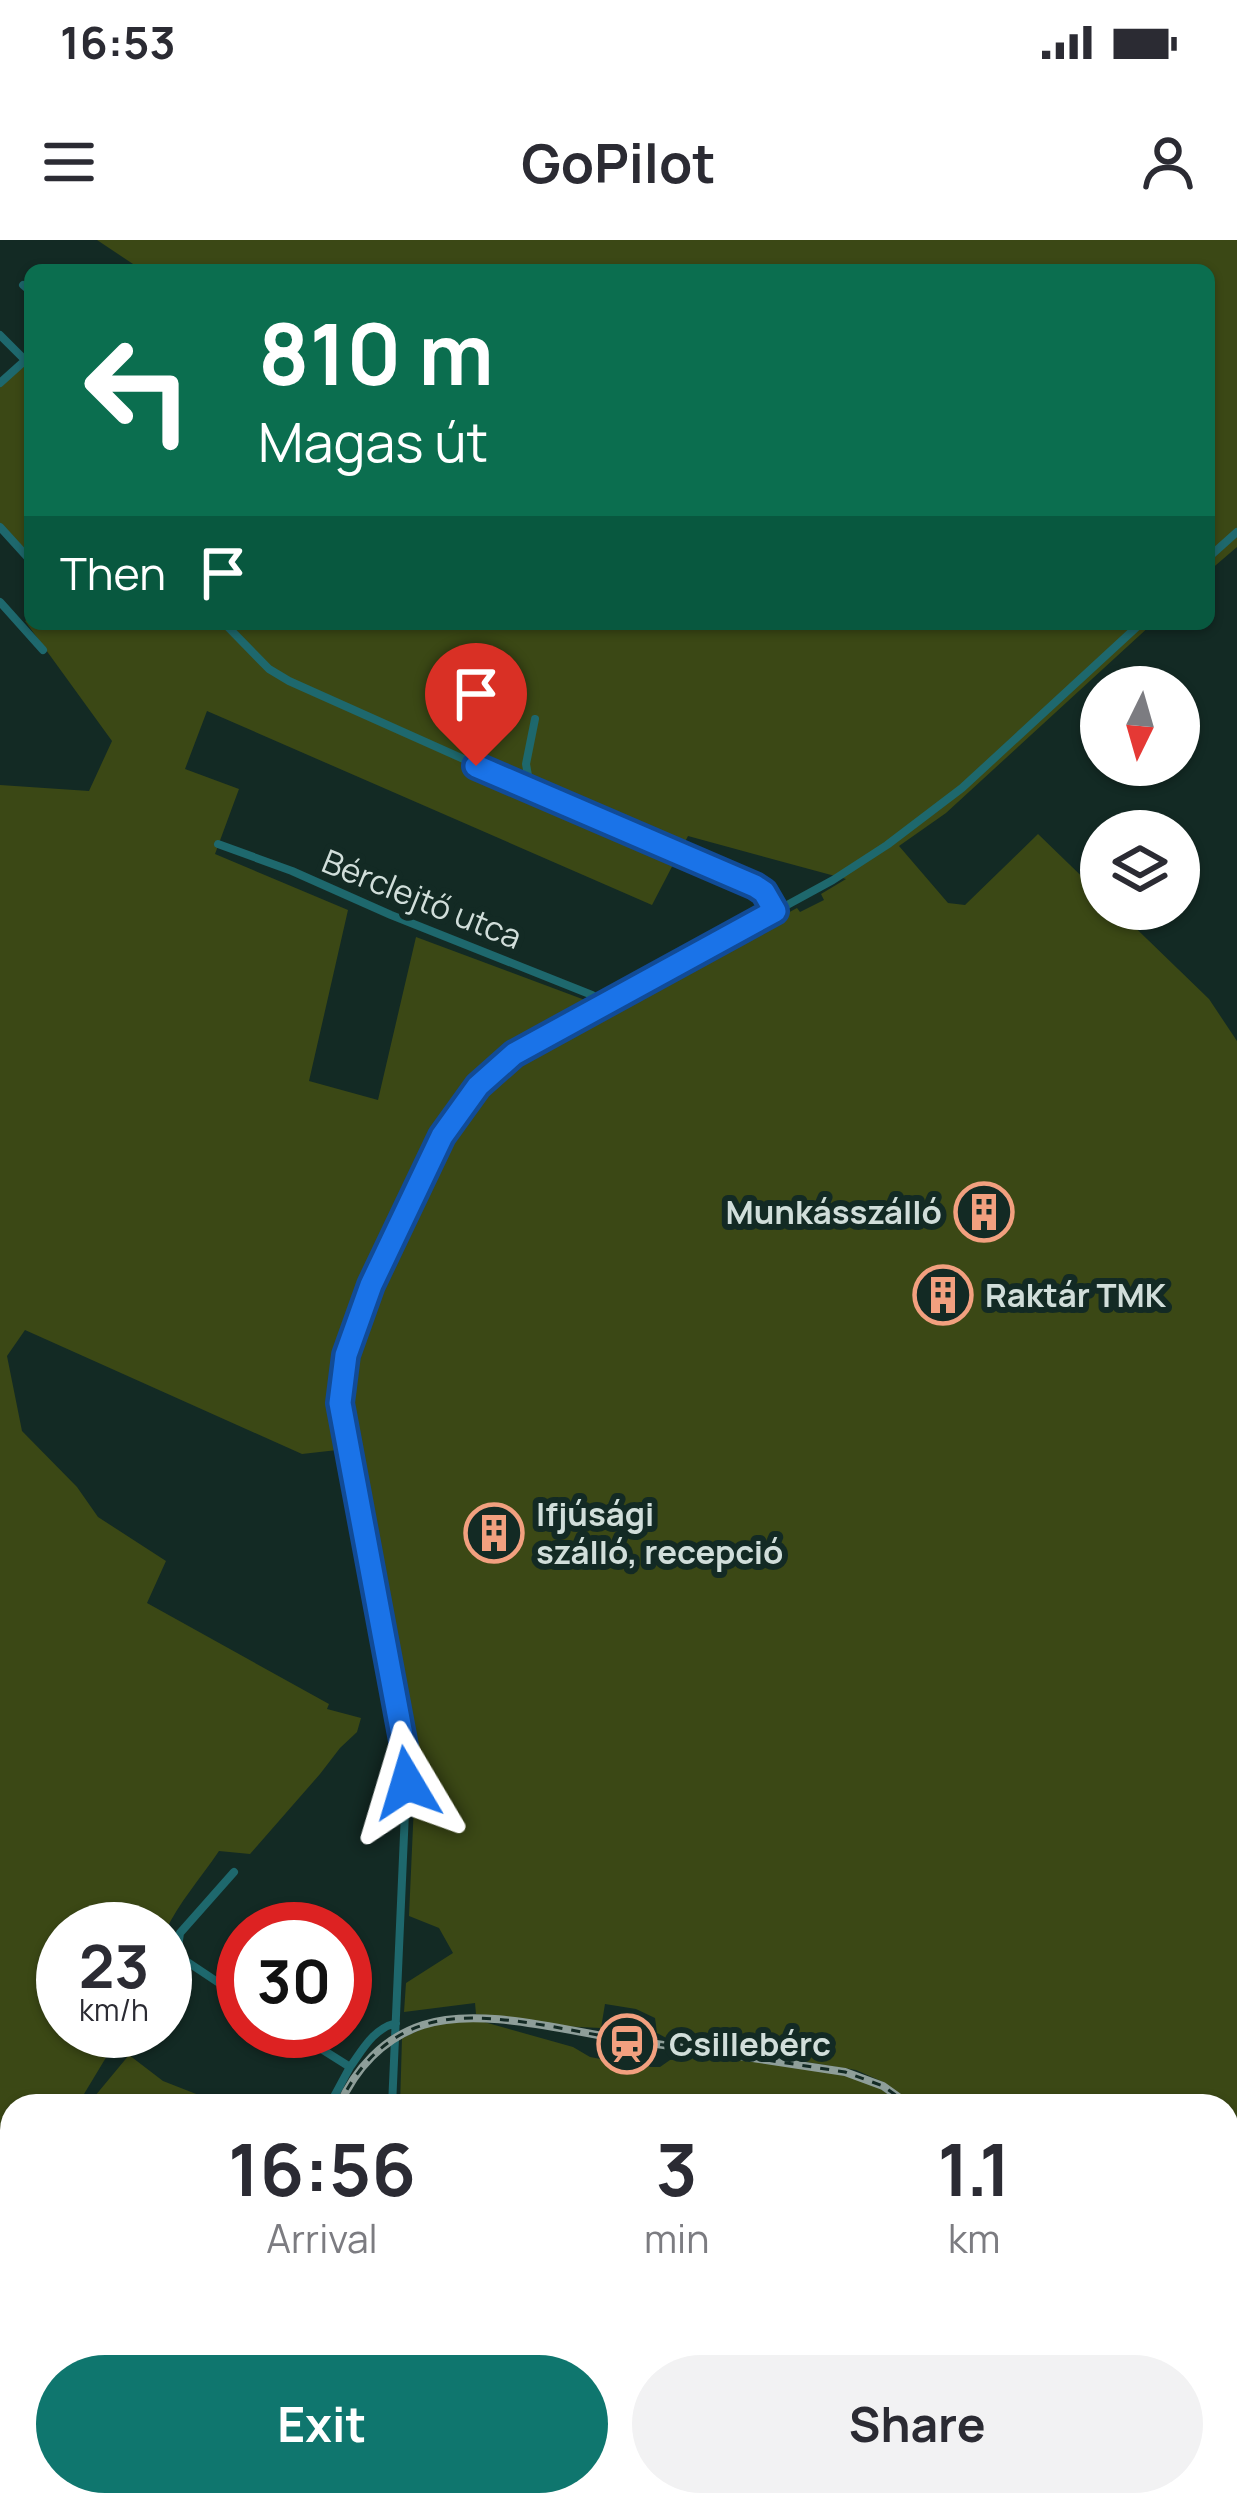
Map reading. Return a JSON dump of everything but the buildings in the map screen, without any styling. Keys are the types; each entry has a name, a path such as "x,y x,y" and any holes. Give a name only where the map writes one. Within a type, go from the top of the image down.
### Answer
{"street":[{"path":"0,335 24,356"},
{"path":"0,382 24,363"},
{"path":"0,527 24,553"},
{"path":"0,602 24,629"},
{"path":"25,630 43,650"},
{"path":"230,630 254,656 289,681 755,886 775,911"},
{"path":"393,2094 406,1767 340,1403 346,1355 360,1310 442,1136 464,1101 514,1054 847,872 941,807 1133,630"},
{"path":"530,788 526,770 535,719"},
{"path":"510,780 526,770"},
{"name":"Bérclejtő utca","path":"218,844 592,995 604,1004"},
{"path":"216,1981 176,1955 180,1933 234,1872"},
{"path":"335,2094 373,2036 396,2023"},
{"path":"336,2058 350,2067"}],"green space":[{"path":"97,240 1237,240 1237,547 1215,566 1215,264 133,264"},
{"path":"24,361 24,550 0,524 0,387"},
{"path":"32,630 1145,630 1106,666 1080,666 1080,690 946,813 899,846 948,903 965,905 1038,834 1080,875 1080,930 1138,930 1209,999 1237,1041 1237,2094 899,2094 856,2070 670,2040 657,2033 655,2018 636,2009 605,2004 601,2028 476,2014 475,2003 404,2012 406,1983 453,1953 439,1928 409,1916 416,1759 355,1448 302,1454 25,1330 7,1356 22,1431 77,1487 98,1517 166,1561 147,1603 329,1704 327,1709 361,1718 357,1732 250,1854 219,1851 182,1902 36,1902 36,2058 106,2058 84,2094 0,2094 0,785 89,791 112,741","holes":["207,711 652,905 688,836 846,879 821,894 824,900 800,912 797,908 609,1009 416,937 378,1100 309,1081 348,910 215,854 239,789 185,769"]},
{"path":"484,2022 573,2047 590,2057 639,2059 650,2067 715,2055 829,2072 872,2083 888,2094 400,2094 402,2038 429,2026"},
{"path":"127,2058 133,2058 163,2081 196,2094 97,2094"}],"railway":[{"path":"345,2094 362,2068 395,2038 423,2025 468,2018 518,2021 845,2072 894,2094"}],"place":[{"name":"Munkásszálló","path":"984,1212"},
{"name":"Raktár TMK","path":"943,1295"},
{"name":"Ifjúsági szálló, recepció","path":"494,1533"},
{"name":"Csillebérc","path":"627,2044"}],"route":[{"path":"407,1783 340,1403 346,1355 360,1310 442,1136 464,1101 494,1069 562,1026 775,911 755,886 476,766"}]}
